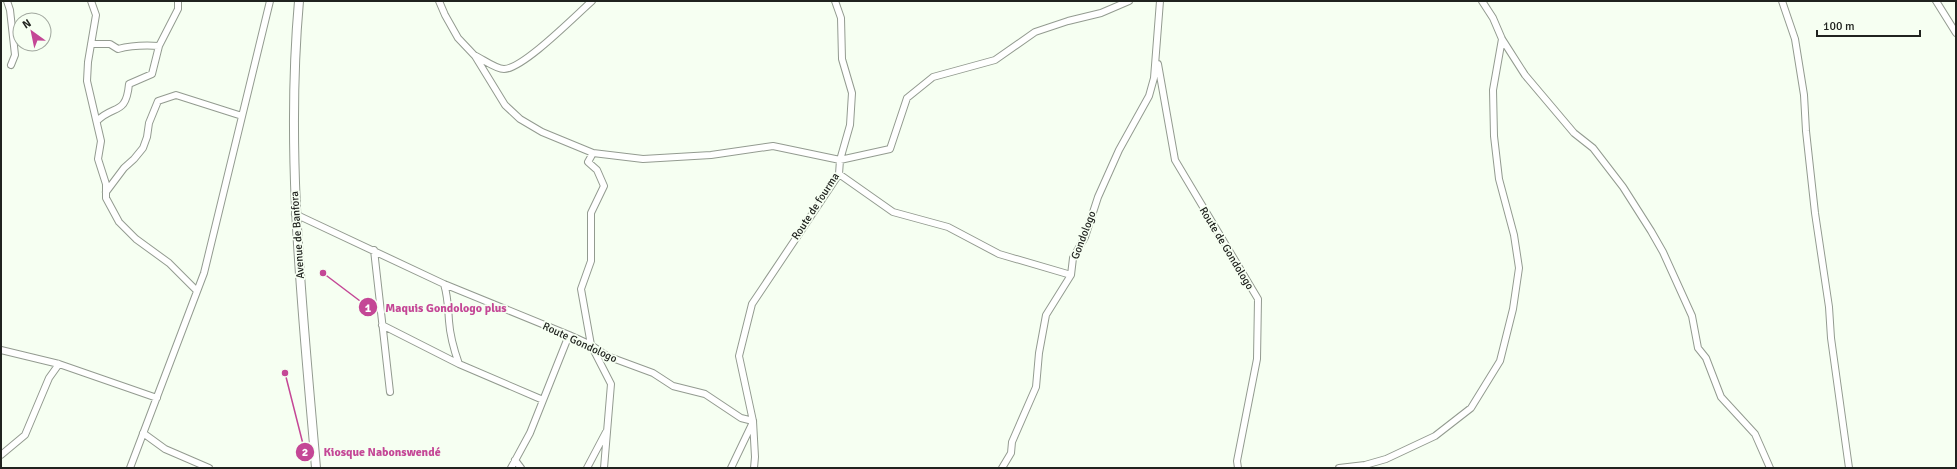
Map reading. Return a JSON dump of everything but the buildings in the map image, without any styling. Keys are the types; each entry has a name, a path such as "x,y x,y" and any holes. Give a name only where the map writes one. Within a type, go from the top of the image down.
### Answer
{"main road":[{"name":"Avenue de Banfora","path":"299,1 296,40 295,214 316,468"}],"street":[{"path":"7,1 10,10 15,55 11,65"},
{"path":"91,1 96,15 87,81 101,141 98,159 106,184 106,198 119,222 136,239 169,263 197,291"},
{"path":"97,121 104,114 112,112 128,100 129,84 152,74 160,46 178,9 178,1"},
{"path":"130,468 204,274 270,1"},
{"path":"439,1 444,15 458,38 475,56 505,105 520,119 542,132 593,153 643,159 711,155 773,146 840,160 850,125 852,93 842,59 841,18 835,1"},
{"path":"475,56 503,69 511,68 541,47 592,1"},
{"name":"Route de fourma","path":"754,468 755,457 753,421 739,356 752,304 790,245 839,174 840,160 890,149 907,98 933,77 995,60 1035,32 1068,21 1101,13 1129,1"},
{"name":"Gondologo","path":"1002,468 1011,453 1012,442 1036,387 1039,353 1046,315 1071,275 1073,258 1084,237 1098,197 1119,150 1149,96 1154,78 1160,1"},
{"path":"1482,1 1493,18 1502,39 1525,74 1574,133 1592,148 1623,187 1651,231 1663,252 1692,316 1698,348 1706,358 1721,397 1756,434 1770,468"},
{"path":"1782,1 1795,39 1804,95 1806,131 1814,205 1829,307 1831,338 1849,468"},
{"path":"1936,1 1956,33"},
{"path":"1339,468 1365,465 1386,459 1435,436 1471,408 1500,361 1513,309 1519,268 1514,235 1499,179 1494,136 1493,90 1502,39"},
{"path":"91,44 110,44 118,49 131,46 160,46"},
{"name":"Route de Gondologo","path":"1156,57 1175,160 1258,299 1256,359 1237,461 1238,468"},
{"path":"106,192 124,168 143,148 147,137 149,123 158,101 176,95 242,116"},
{"path":"593,153 588,162 598,170 604,186 592,213 591,261 581,289 591,345 611,384 604,468"},
{"path":"839,174 893,212 948,227 999,254 1071,275"},
{"name":"Route Gondologo","path":"295,214 444,284 569,335 591,345 607,356 646,370 673,386 705,394 741,418 753,421"},
{"path":"374,250 390,392"},
{"path":"444,284 448,296 449,322 453,346 459,364"},
{"path":"382,325 459,364 543,400"},
{"path":"511,468 530,433 569,335"},
{"path":"1,350 59,364 157,398"},
{"path":"1,455 25,435 49,378 59,364"},
{"path":"731,468 753,421"},
{"path":"587,468 608,428"},
{"path":"143,433 165,448 209,468"},
{"path":"515,460 521,468"}],"place":[{"name":"Maquis Gondologo plus","path":"323,273"},
{"name":"Kiosque Nabonswendé","path":"285,373"}]}
